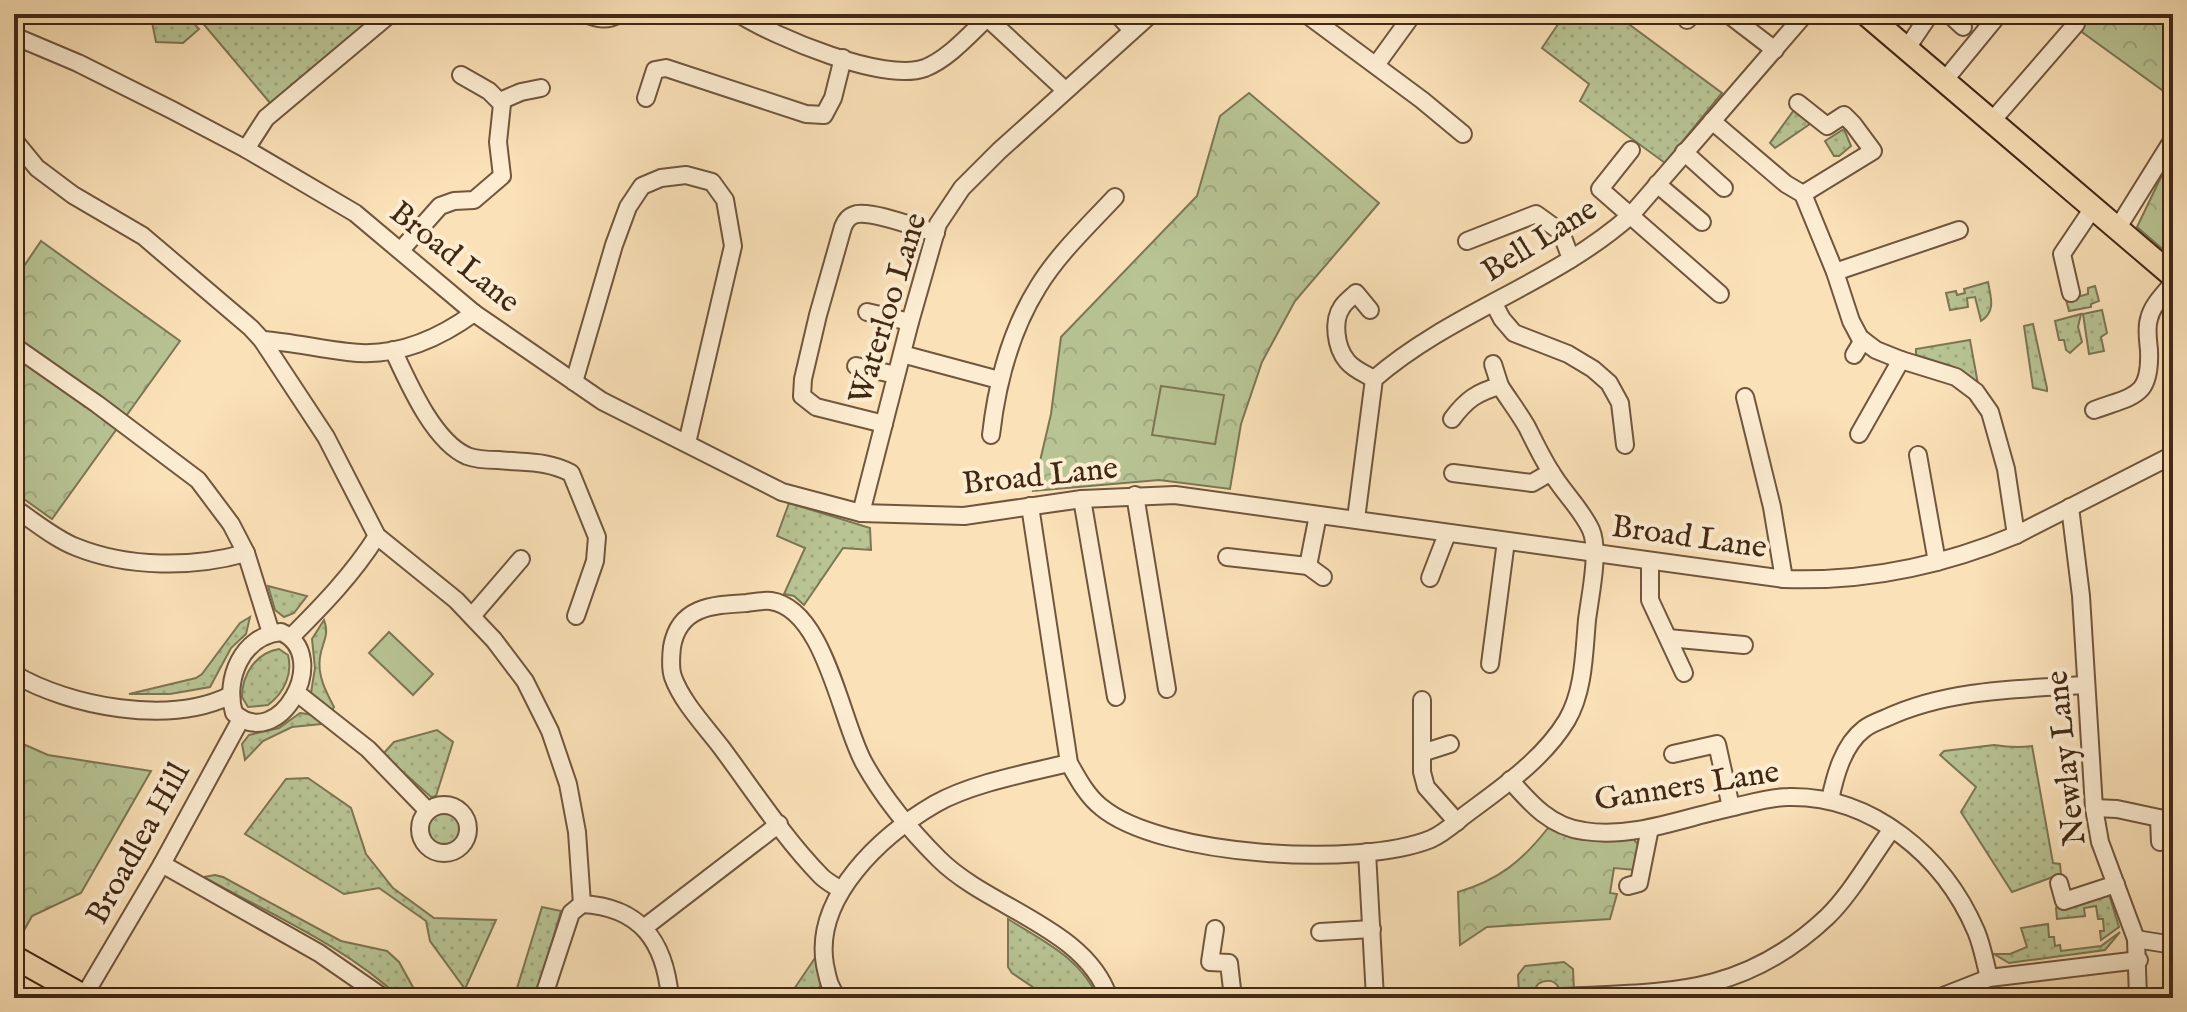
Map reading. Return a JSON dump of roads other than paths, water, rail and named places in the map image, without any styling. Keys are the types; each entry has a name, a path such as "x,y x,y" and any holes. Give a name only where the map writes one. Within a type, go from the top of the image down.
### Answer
{"main road":[{"path":"1866,14 2173,276"},
{"path":"14,957 86,997"}],"street":[{"path":"246,149 266,118 390,14"},
{"path":"585,14 598,19 611,19 619,14"},
{"path":"739,14 795,43 894,70 921,70 933,65 985,16 1065,90"},
{"path":"1117,14 1132,30"},
{"name":"Waterloo Lane","path":"861,513 938,224 962,188 1151,14"},
{"path":"1306,14 1463,134"},
{"path":"1376,65 1413,14"},
{"path":"1728,14 1775,50"},
{"name":"Bell Lane","path":"1374,379 1404,352 1602,241 1631,215 1805,14"},
{"path":"1907,48 1930,14"},
{"path":"1949,14 1963,27"},
{"path":"1944,81 1999,14"},
{"path":"1991,122 2076,24"},
{"name":"Broad Lane","path":"14,37 78,63 246,149 355,213 474,313 602,401 782,492 861,513 964,516 1082,499 1175,495 1784,579 1855,579 1937,562 2016,535 2173,455"},
{"path":"646,98 655,70 666,68 806,114 824,115 833,98 843,58"},
{"path":"401,250 440,206 447,202 474,200 500,179 503,168 498,142 503,113 500,101 461,75"},
{"path":"500,101 541,88"},
{"path":"1798,103 1827,126 1844,115 1873,151 1803,194"},
{"path":"1712,121 1786,184 1803,194 1835,272 1858,348 1876,350 1956,377 1976,392 1990,412 2006,469 2016,535"},
{"path":"14,140 37,168 73,195 143,236 262,340 326,437 377,536 456,600 494,640 525,681 550,731 568,784 577,832 582,904"},
{"path":"2117,229 2170,144"},
{"path":"1631,150 1600,189 1720,294"},
{"path":"1684,152 1724,188"},
{"path":"574,382 614,245 628,207 642,186 661,178 686,175 712,182 725,200 733,246 687,443"},
{"path":"1657,184 1702,222"},
{"path":"991,435 999,380 1016,326 1039,285 1115,197"},
{"path":"2071,293 2062,254 2093,208"},
{"path":"1467,241 1536,214 1561,232 1571,259"},
{"path":"884,424 816,407 805,401 802,396 803,379 818,315 843,227 849,217 871,215 936,233"},
{"path":"1835,272 1959,230"},
{"path":"2094,410 2130,396 2145,385 2150,374 2148,322 2152,309 2173,283"},
{"path":"1356,519 1374,379 1347,362 1338,345 1336,332 1342,306 1356,293 1370,310"},
{"path":"1494,304 1514,333 1568,354 1609,383 1620,403 1625,445"},
{"path":"867,312 910,322"},
{"path":"262,340 351,353 393,350 423,344 474,313"},
{"path":"14,346 198,480 231,524 246,553 271,633"},
{"path":"393,350 417,400 438,432 467,456 553,463 571,473 597,537 595,561 576,616"},
{"path":"902,354 999,380"},
{"path":"1859,434 1901,360"},
{"path":"1030,506 1069,763 1084,789 1101,808 1123,821 1160,835 1230,851 1268,854 1367,852 1402,848 1434,839 1510,780 1551,742 1576,700 1580,681 1594,553 1591,531 1551,472 1525,423 1500,386 1493,364"},
{"path":"856,366 896,375"},
{"path":"1452,419 1466,400 1479,392 1500,386"},
{"path":"1745,397 1772,507 1784,579"},
{"path":"1918,455 1937,562"},
{"path":"1453,473 1532,483 1551,472"},
{"path":"1135,495 1167,689"},
{"path":"1082,499 1116,697"},
{"name":"Newlay Lane","path":"2070,507 2081,596 2094,808 2100,842 2136,939 2138,998"},
{"path":"14,508 75,547 137,563 198,561 246,553"},
{"path":"1308,566 1318,515"},
{"path":"1430,578 1447,534"},
{"path":"291,637 341,586 377,536"},
{"path":"1490,664 1506,541"},
{"path":"1227,557 1308,566 1323,577"},
{"path":"472,616 521,559"},
{"path":"1650,561 1650,600 1684,673"},
{"path":"841,890 823,879 779,824 672,676 671,657 676,631 686,616 700,608 771,601 790,608 809,627 819,648 863,762 906,825 942,862 1071,946 1092,964 1109,998"},
{"path":"281,632 291,637 300,652 302,663 297,693 283,713 270,721 253,723 234,713 229,696 239,659 259,638 271,633 281,632"},
{"path":"1668,638 1744,645"},
{"path":"14,674 74,698 128,710 174,710 211,705 229,696"},
{"path":"1830,800 1835,777 1846,752 1863,729 1895,714 1960,695 2086,685"},
{"path":"297,693 368,749 428,811"},
{"path":"1422,700 1422,772 1426,787 1457,822"},
{"name":"Broadlea Hill","path":"86,997 241,719"},
{"path":"1422,753 1450,744"},
{"path":"1673,754 1717,744 1731,807"},
{"path":"829,995 822,948 826,923 841,890 863,861 937,803 998,781 1069,763"},
{"name":"Ganners Lane","path":"1510,780 1538,812 1581,831 1606,833 1650,828 1731,807 1786,797 1830,800 1866,813 1913,843 1932,861 1956,893 1977,932 1989,978"},
{"path":"2094,808 2117,809 2166,820 2160,842"},
{"path":"645,927 779,824"},
{"path":"1628,886 1639,883 1650,828"},
{"path":"1543,998 1671,991 1713,984 1751,971 1791,946 1829,915 1892,829"},
{"path":"1367,852 1375,998"},
{"path":"162,864 319,953 384,998"},
{"path":"2059,883 2064,901 2116,884"},
{"path":"543,998 571,913 582,904 604,905 627,913 645,927 661,952 668,974 670,998"},
{"path":"1215,929 1210,962 1229,963 1233,998"},
{"path":"1320,932 1372,929"},
{"path":"2136,939 2173,945"},
{"path":"1938,998 1989,978 2139,960"}]}
